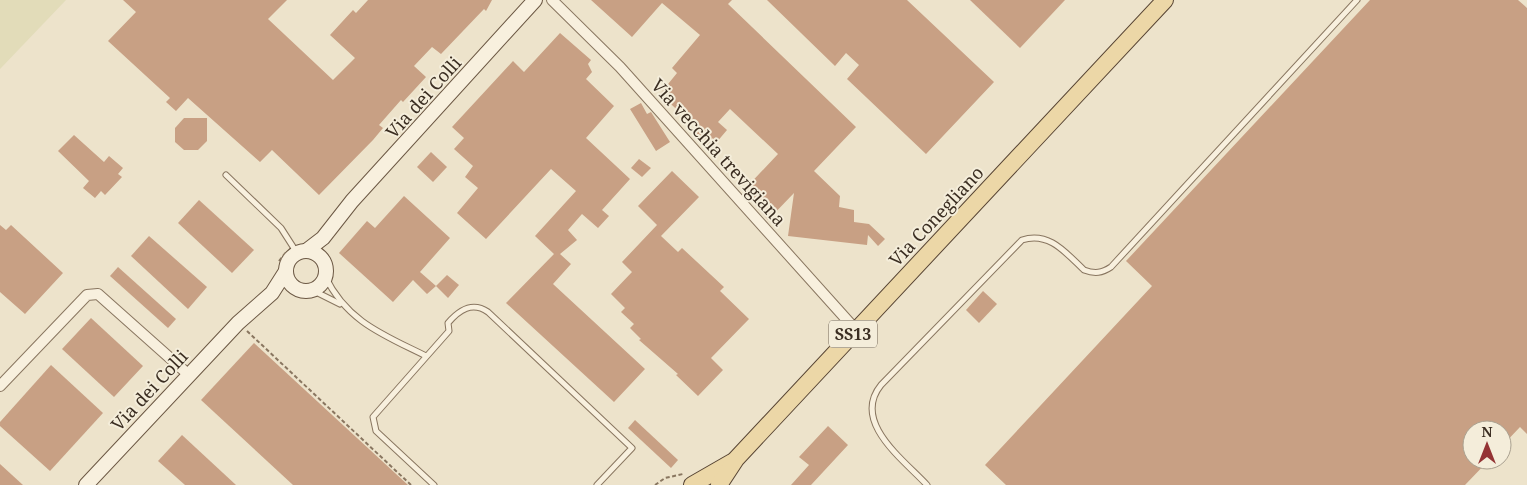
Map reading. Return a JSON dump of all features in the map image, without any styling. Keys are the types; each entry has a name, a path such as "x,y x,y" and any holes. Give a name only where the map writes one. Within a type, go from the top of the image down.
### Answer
{"main road":[{"name":"Via Conegliano","path":"719,485 736,460 1165,0"},
{"name":"Via Conegliano","path":"692,485 736,460"}],"street":[{"name":"Via dei Colli","path":"86,485 238,323 263,302 280,283 289,261 297,252 315,245 535,0"},
{"name":"Via vecchia trevigiana","path":"552,0 620,67 856,330"},
{"name":"Via dei Colli","path":"324,269 328,240 338,219"},
{"path":"286,271 289,282 305,290 318,287 324,269 316,254 297,252"},
{"name":"Via dei Colli","path":"263,302 281,294 305,290"},
{"path":"0,386 88,295 98,294 189,375"}],"lane":[{"path":"927,485 875,427 871,405 873,397 881,385 1022,240 1038,237 1055,243 1084,270 1090,273 1105,271 1111,267 1357,0"},
{"path":"226,175 281,228 297,252"},
{"path":"324,269 342,305"},
{"path":"305,290 342,305 369,326 426,356"},
{"path":"434,485 376,431 372,422 375,412 450,331 448,323 460,310 471,307 487,311 632,448 597,485"}],"path":[{"path":"281,257 297,252"},
{"path":"243,328 411,485"},
{"path":"383,459 387,455"}],"shaded area":[{"path":"0,0 66,0 0,69"}],"building":[{"path":"123,0 287,0 268,19 333,80 355,58 330,35 353,10 356,13 368,0 492,0 486,11 484,9 441,54 432,47 414,66 426,77 403,102 401,100 379,125 383,128 373,140 319,195 272,150 260,162 188,98 176,111 166,102 170,98 108,41 136,12"},
{"path":"591,0 732,0 728,4 856,127 814,171 840,196 839,207 854,210 854,222 869,224 885,239 878,246 868,235 867,245 788,236 794,193 768,220 743,191 778,154 730,109 718,122 727,130 710,150 694,133 698,129 660,94 677,73 672,68 700,35 662,3 632,37"},
{"path":"767,0 907,0 994,82 926,154 847,79 859,65 846,53 835,66"},
{"path":"970,0 1065,0 1020,48"},
{"path":"1370,0 1518,0 1527,8 1527,434 1520,427 1512,435 1512,420 1462,420 1462,470 1479,470 1465,485 1006,485 985,465 1152,286 1126,261"},
{"path":"560,33 591,60 588,64 592,72 586,79 614,106 586,138 630,179 602,210 609,216 598,228 582,214 568,230 577,240 560,254 571,264 553,284 645,369 614,402 506,303 554,254 535,236 576,191 551,169 486,239 457,213 478,188 465,177 473,166 454,149 464,138 452,127 513,61 524,72"},
{"path":"641,103 647,114 651,112 670,142 656,151 630,109"},
{"path":"184,118 207,118 207,141 198,150 184,150 175,142 175,128"},
{"path":"74,135 104,162 109,156 123,168 118,174 122,177 105,195 101,191 95,198 83,188 89,181 58,151"},
{"path":"431,152 447,167 433,182 417,167"},
{"path":"639,159 651,168 642,177 631,168"},
{"path":"672,171 699,197 661,236 678,252 682,248 724,287 720,291 749,319 711,358 723,370 698,396 676,375 678,374 639,340 641,339 630,328 634,324 621,312 625,308 611,294 632,272 622,262 657,225 638,206"},
{"path":"404,196 450,238 420,272 436,286 427,294 413,280 393,302 339,253 367,221 375,228"},
{"path":"199,200 254,250 232,273 178,223"},
{"path":"0,225 6,230 11,225 63,273 25,314 0,292"},
{"path":"149,236 207,287 188,309 131,256"},
{"path":"118,267 176,319 168,328 110,276"},
{"path":"447,275 459,285 448,298 436,286"},
{"path":"983,291 997,304 979,323 966,310"},
{"path":"91,318 143,366 114,397 62,349"},
{"path":"254,343 408,485 293,485 201,400"},
{"path":"51,365 103,413 50,471 0,426 0,422"},
{"path":"635,420 678,460 671,468 628,428"},
{"path":"828,426 848,445 811,485 791,485 809,465 799,457"},
{"path":"182,435 236,485 185,485 158,461"},
{"path":"0,464 23,485 0,485"}]}
